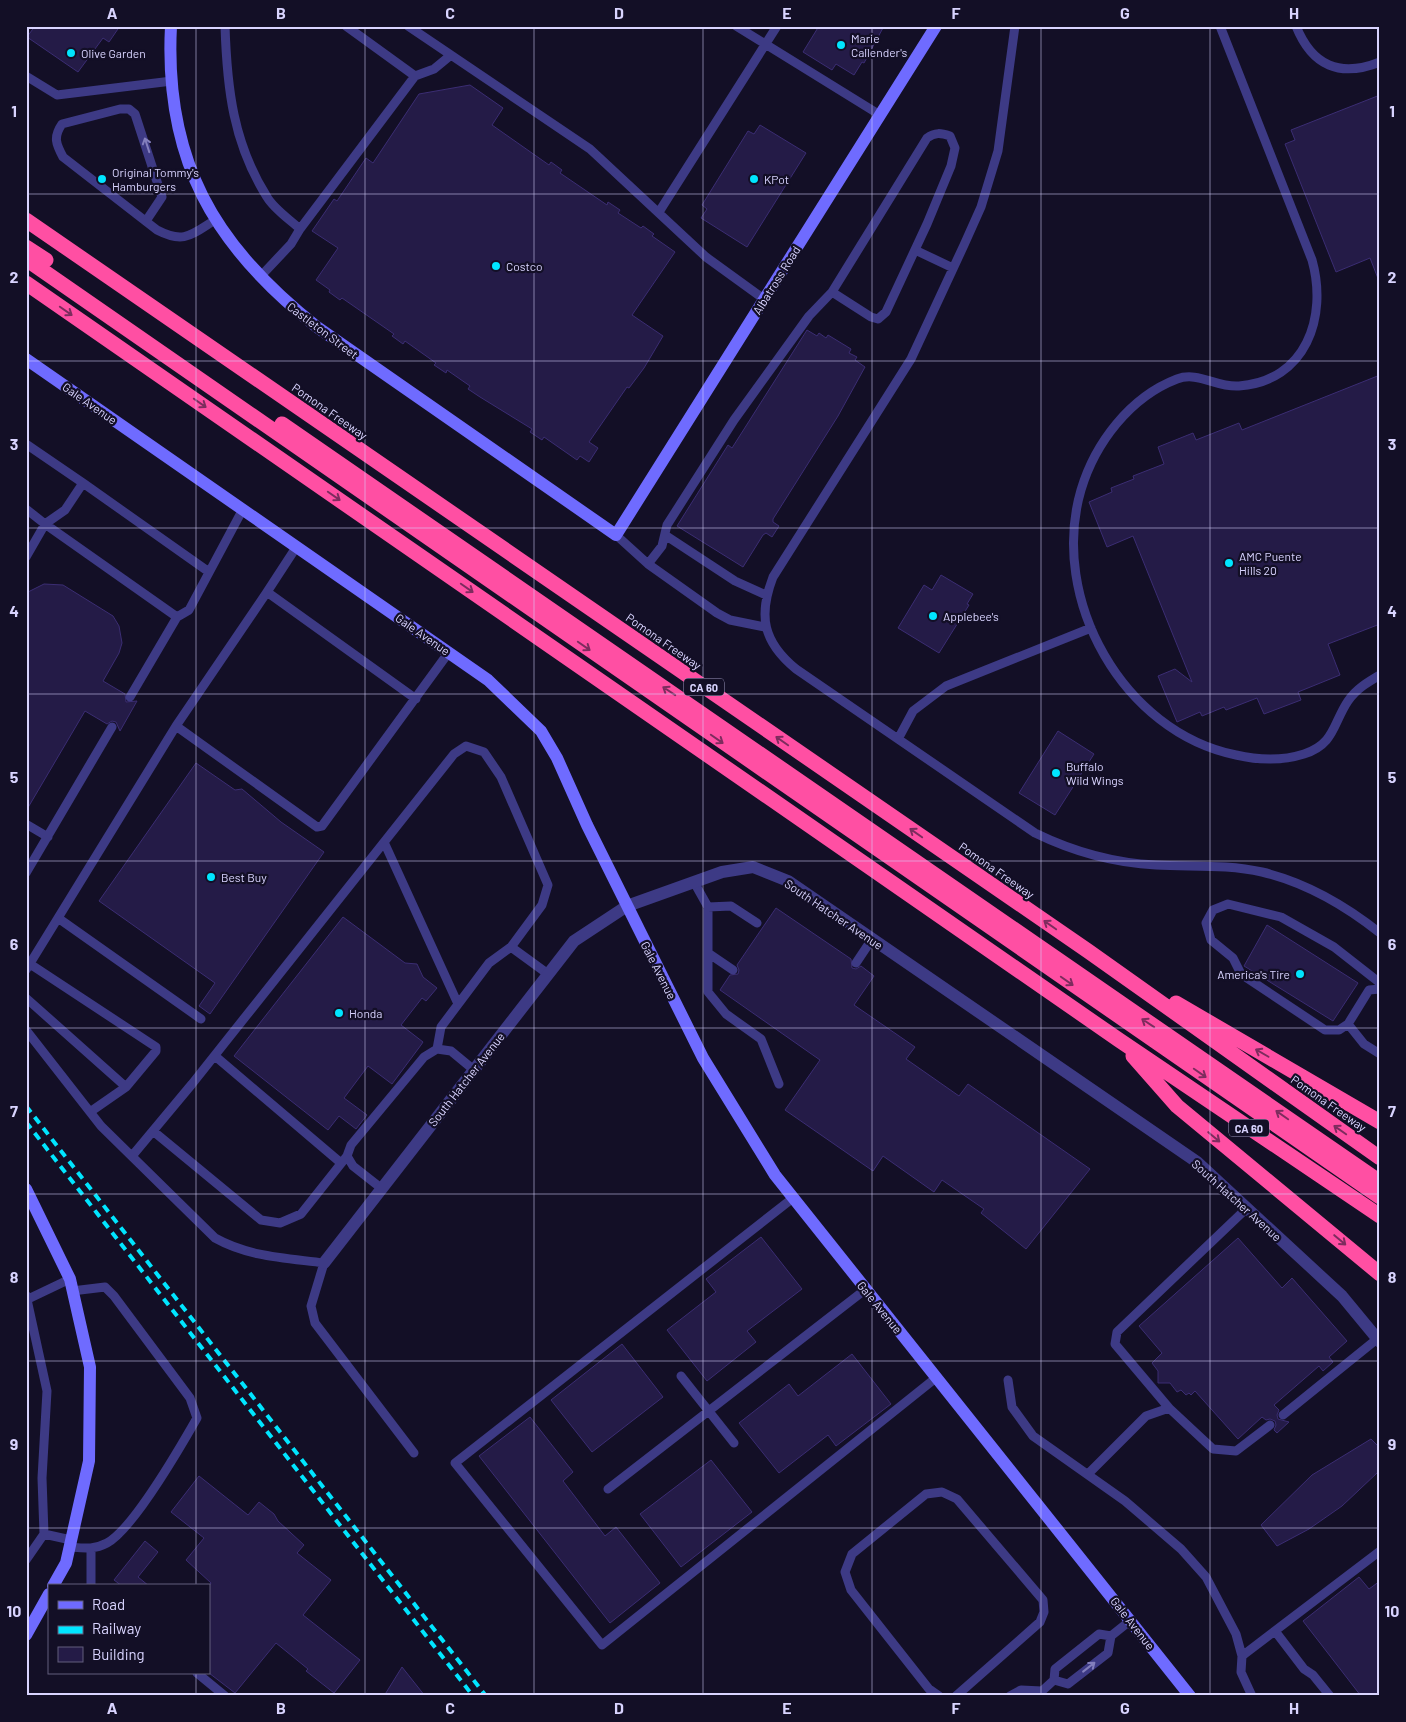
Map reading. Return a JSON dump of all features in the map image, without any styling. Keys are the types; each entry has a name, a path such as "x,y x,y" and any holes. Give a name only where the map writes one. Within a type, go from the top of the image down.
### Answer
{"highway":[{"name":"Pomona Freeway","path":"26,220 1088,951 1380,1158"},
{"path":"26,247 1380,1182"},
{"path":"26,259 1380,1197"},
{"name":"CA 60","path":"26,283 1119,1040 1380,1216"},
{"path":"1088,951 1380,1122"},
{"path":"1119,1040 1177,1106 1380,1274"}],"main road":[{"name":"Castleton Street","path":"171,26 172,81 178,123 187,156 198,189 215,220 236,250 288,305 316,327 616,534"},
{"name":"Albatross Road","path":"616,534 936,26"},
{"name":"Gale Avenue","path":"26,359 488,680 541,730 557,758 626,906 703,1058 774,1175 1190,1696"},
{"path":"26,1189 71,1285 90,1367 89,1461 66,1563 54,1584"},
{"path":"26,1636 48,1596"}],"street":[{"name":"South Hatcher Avenue","path":"324,1263 574,941 626,906 722,872 753,868 788,881 1197,1162 1342,1296 1378,1340"}],"lane":[{"path":"225,26 228,84 239,140 267,198 300,229"},
{"path":"346,26 415,76"},
{"path":"408,26 590,149 706,257 764,299"},
{"path":"736,26 880,115"},
{"path":"659,212 776,26"},
{"path":"1015,26 1002,129 993,169 981,207 911,359 773,578 766,595 763,614 765,627 772,644 783,659 1018,823 1058,844 1071,849 1131,862 1219,866 1262,872 1300,885 1335,902 1380,933"},
{"path":"1220,26 1312,260 1317,278 1318,295 1314,326 1296,360 1269,379 1237,386 1189,376 1178,379 1143,400 1109,433 1087,472 1076,509 1074,534 1078,584 1091,628 1101,650 1126,687 1154,715 1186,738 1224,753 1244,757 1289,758 1315,750 1326,742 1335,730 1350,698 1361,686 1380,675"},
{"path":"1296,26 1303,43 1314,56 1327,64 1343,70 1359,69 1380,62"},
{"path":"260,277 291,244 300,229 415,76 434,69 451,55"},
{"path":"26,76 57,95 172,81"},
{"path":"146,221 158,206 162,197 135,114 129,109 120,109 62,124 55,133 56,145 63,157 146,221 172,238 187,237 215,220"},
{"path":"648,564 662,546 667,526 734,420 809,316 832,292 927,138 932,134 942,133 950,136 955,148 951,166 886,312 878,319 832,292"},
{"path":"915,250 953,268"},
{"path":"26,444 209,572"},
{"path":"26,557 46,524 65,510 83,484"},
{"path":"26,509 177,617"},
{"path":"130,697 177,617 190,610 242,509"},
{"path":"616,534 648,564 717,613 730,620 765,627"},
{"path":"665,535 735,581 766,595"},
{"path":"90,1112 126,1087 156,1051 156,1047 28,967 176,726 297,546"},
{"path":"267,592 416,699"},
{"path":"898,739 913,711 946,686 1091,628"},
{"path":"176,726 317,827 322,826 416,699 448,652"},
{"path":"26,873 112,727"},
{"path":"132,1156 215,1056 454,754 466,746 484,752 501,777 548,885 542,905 511,948 489,963 441,1027 437,1049"},
{"path":"26,824 48,837"},
{"path":"384,842 458,1004"},
{"path":"694,882 708,907 708,992 726,1014 761,1039 779,1084"},
{"path":"1380,983 1334,947 1281,917 1228,904 1213,910 1206,923 1211,940 1233,958 1241,974 1325,1030 1339,1030 1348,1024 1369,990 1380,989"},
{"path":"708,907 731,906 757,923"},
{"path":"58,918 201,1019"},
{"path":"856,963 872,939"},
{"path":"511,948 548,974"},
{"path":"708,953 733,970"},
{"path":"26,998 126,1087"},
{"path":"1348,1024 1364,1044 1380,1054"},
{"path":"26,1030 101,1126 216,1238 231,1247 253,1254 324,1263 310,1306 315,1324 414,1452"},
{"path":"153,1130 260,1220 280,1223 300,1214 344,1160 351,1145 424,1058 437,1049 451,1051 474,1070"},
{"path":"215,1056 381,1188"},
{"path":"794,1198 455,1463 602,1646 937,1377"},
{"path":"1247,1208 1117,1332 1115,1344 1169,1408 1213,1449 1236,1451 1270,1425"},
{"path":"26,1560 44,1534 42,1478 47,1391 27,1298 71,1285 105,1287 114,1296 190,1398 197,1418 178,1450 123,1530 108,1543 91,1549 70,1544 44,1534"},
{"path":"608,1489 866,1289"},
{"path":"1283,1415 1378,1340"},
{"path":"681,1376 734,1443"},
{"path":"1008,1380 1012,1407 1033,1436 1125,1501 1174,1543 1206,1577 1236,1634 1242,1656 1241,1672 1252,1696"},
{"path":"1088,1474 1146,1416 1169,1408"},
{"path":"939,1696 929,1689 851,1590 845,1572 852,1554 926,1494 942,1492 956,1499 963,1506 1043,1600 1044,1612 1040,1622 956,1696"},
{"path":"91,1549 91,1584"},
{"path":"1242,1656 1380,1551"},
{"path":"1054,1680 1068,1684 1075,1679 1108,1653 1111,1636 1131,1620"},
{"path":"1275,1631 1304,1669 1314,1675 1330,1696"},
{"path":"1010,1696 1021,1690 1042,1693 1054,1680 1055,1669 1099,1634 1111,1636"},
{"path":"198,1674 225,1696"}],"building":[{"name":"Olive Garden","path":"35,26 120,26 109,42 103,38 78,72 27,37"},
{"name":"Marie Callender's","path":"819,26 884,26 864,63 862,62 854,75 836,64 832,70 803,52"},
{"name":"Costco","path":"470,85 503,108 492,125 549,165 551,162 562,170 560,173 607,205 608,202 620,210 618,213 641,228 643,226 654,234 652,236 675,252 632,315 663,336 644,368 629,388 627,387 589,442 598,448 589,462 580,456 577,460 544,437 542,440 530,432 532,429 468,389 470,386 447,370 446,373 434,365 436,363 405,341 403,344 392,336 394,334 342,298 340,300 316,280 338,248 312,231 334,199 337,201 366,158 373,163 419,94"},
{"path":"1380,95 1379,281 1370,258 1336,272 1285,144 1295,140 1291,130"},
{"name":"KPot","path":"760,125 806,153 747,247 701,218 707,209 702,205 748,131 754,134"},
{"path":"807,330 817,336 819,333 826,338 828,335 851,349 849,353 857,357 855,360 865,367 838,416 773,519 773,522 779,526 772,537 766,533 763,535 743,567 677,526 728,445 732,448"},
{"name":"AMC Puente Hills 20","path":"1380,375 1380,624 1328,644 1340,675 1298,692 1301,700 1264,714 1257,698 1226,710 1224,707 1202,716 1200,712 1177,722 1158,676 1175,669 1192,682 1133,536 1107,547 1089,502 1112,492 1111,488 1134,479 1133,476 1164,464 1158,447 1193,433 1196,440 1239,423 1242,430"},
{"name":"Applebee's","path":"941,575 973,594 967,604 969,605 939,653 898,628 924,585 932,590"},
{"path":"44,584 63,585 113,616 119,626 122,643 119,653 103,681 125,694 126,702 137,701 120,731 116,722 112,721 107,724 85,711 26,811 26,593"},
{"name":"Buffalo Wild Wings","path":"1058,731 1094,754 1055,815 1019,793"},
{"name":"Best Buy","path":"196,763 235,790 242,789 281,822 324,852 210,1014 199,1006 215,983 99,901"},
{"path":"776,908 851,959 852,968 856,969 861,966 874,976 854,1005 915,1047 906,1059 959,1096 968,1084 1090,1169 1026,1249 981,1213 984,1209 942,1180 934,1192 883,1156 873,1171 785,1110 820,1060 720,990 730,975 738,974 737,965"},
{"name":"Honda","path":"343,917 405,963 417,964 423,977 437,988 426,1001 422,998 401,1025 423,1042 392,1084 368,1066 344,1098 367,1115 356,1129 339,1116 328,1130 234,1056"},
{"name":"America's Tire","path":"1267,925 1358,983 1333,1021 1244,966"},
{"path":"761,1237 802,1289 747,1331 756,1342 707,1381 667,1330 716,1292 706,1279"},
{"path":"1238,1238 1282,1288 1292,1278 1347,1341 1329,1357 1333,1362 1323,1371 1319,1366 1274,1405 1279,1410 1278,1419 1289,1422 1277,1433 1274,1430 1275,1421 1266,1420 1262,1417 1238,1439 1195,1391 1191,1395 1189,1393 1186,1395 1181,1390 1177,1392 1170,1383 1158,1383 1158,1371 1152,1363 1162,1353 1139,1326"},
{"path":"622,1344 663,1397 592,1452 551,1400"},
{"path":"852,1354 891,1404 836,1446 828,1435 779,1473 739,1423 789,1384 798,1396"},
{"path":"530,1417 573,1472 563,1481 605,1536 616,1527 660,1583 610,1623 479,1456"},
{"path":"1371,1439 1380,1448 1380,1470 1342,1506 1309,1529 1277,1546 1261,1525 1312,1475"},
{"path":"711,1460 752,1512 681,1567 640,1514"},
{"path":"199,1476 248,1515 259,1502 274,1514 278,1521 304,1545 297,1553 331,1580 303,1615 360,1660 334,1693 306,1671 308,1669 276,1643 235,1693 210,1674 211,1583 186,1560 204,1538 171,1512"},
{"path":"145,1541 158,1552 138,1577 147,1584 119,1584 114,1580"},
{"path":"1359,1577 1369,1589 1380,1581 1380,1696 1361,1696 1303,1621"},
{"path":"402,1667 425,1696 384,1696"}],"railway":[{"path":"26,1106 486,1696"},
{"path":"26,1122 473,1696"}],"place":[{"name":"Marie Callender's","path":"841,45"},
{"name":"Olive Garden","path":"71,53"},
{"name":"Original Tommy's Hamburgers","path":"102,179"},
{"name":"KPot","path":"754,179"},
{"name":"Costco","path":"496,266"},
{"name":"AMC Puente Hills 20","path":"1229,563"},
{"name":"Applebee's","path":"933,616"},
{"name":"Buffalo Wild Wings","path":"1056,773"},
{"name":"Best Buy","path":"211,877"},
{"name":"America's Tire","path":"1300,974"},
{"name":"Honda","path":"339,1013"}]}
